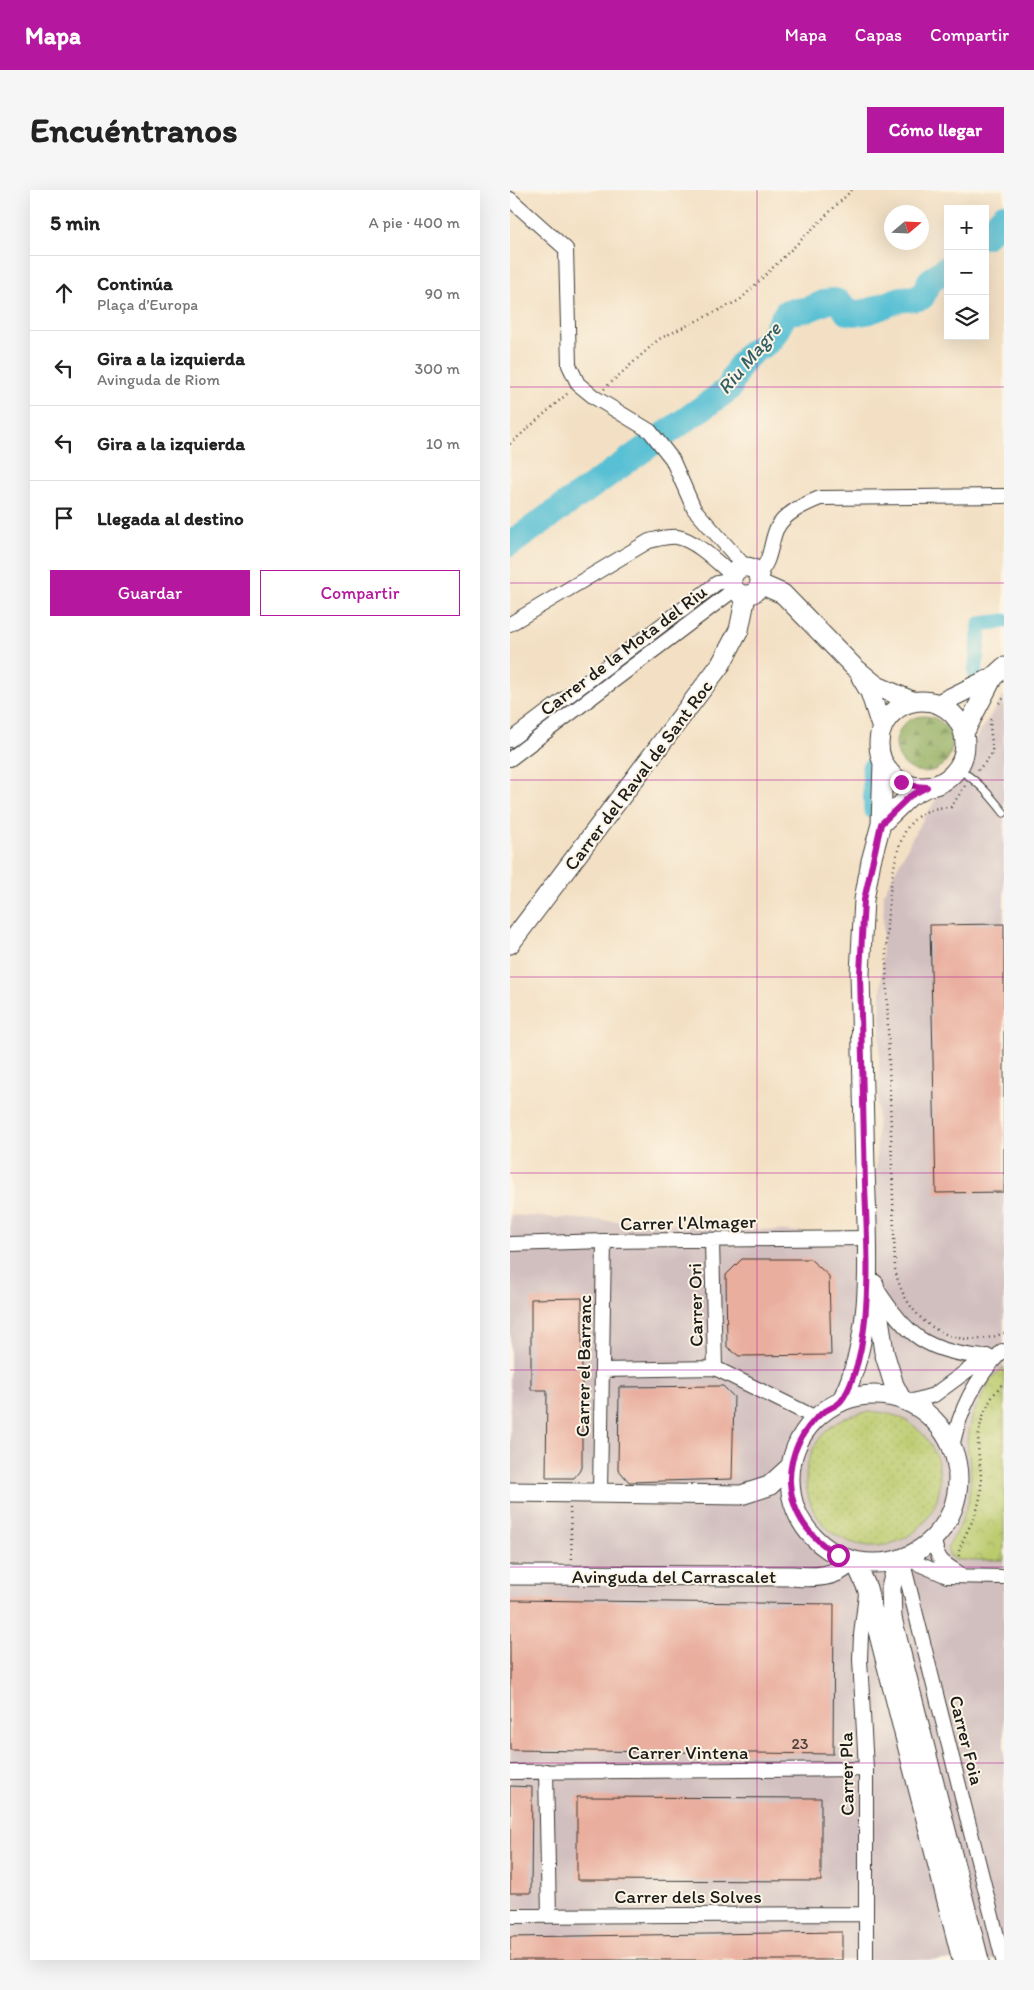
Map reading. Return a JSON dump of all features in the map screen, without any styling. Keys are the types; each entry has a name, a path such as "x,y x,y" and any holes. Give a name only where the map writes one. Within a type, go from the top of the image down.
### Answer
{"street":[{"path":"510,199 566,249 569,366 578,384 594,397 650,430 668,453 694,509 740,561 744,581"},
{"path":"744,581 764,568 777,529 796,508 820,498 1004,496"},
{"path":"510,624 650,541 678,537 702,550 744,581 783,594 854,667 876,686 914,702"},
{"name":"Carrer de la Mota del Riu","path":"510,740 717,583 744,581"},
{"name":"Carrer de la Mota del Riu","path":"510,759 744,581"},
{"name":"Carrer del Raval de Sant Roc","path":"510,944 721,664 739,630 744,581"},
{"path":"854,667 870,692 882,729"},
{"path":"938,704 998,672"},
{"path":"964,732 998,672"},
{"path":"841,1402 850,1384 861,1348 867,1266 860,973 861,936 864,900 881,824 883,762 880,745 882,729 890,716 900,707 914,702 926,701 938,704 950,711 964,732 965,745 963,757 965,773 927,787 910,796 881,824"},
{"path":"883,762 901,782 927,787"},
{"name":"Carrer l'Almager","path":"510,1244 867,1238"},
{"name":"Carrer Ori","path":"712,1240 715,1368"},
{"name":"Carrer el Barranc","path":"600,1492 604,1241"},
{"path":"867,1266 876,1288 901,1324 924,1342 950,1352 984,1357"},
{"path":"876,1288 884,1352 894,1384 905,1401"},
{"path":"905,1401 934,1395 984,1357 1003,1350"},
{"path":"952,1447 956,1429 969,1394 984,1371 1003,1350"},
{"path":"602,1370 715,1368 816,1418"},
{"path":"848,1564 884,1563 902,1559 915,1553 934,1539 949,1519 957,1496 959,1479 952,1447 945,1433 935,1421 923,1410 905,1401 871,1395 856,1397 841,1402 816,1418 800,1440 791,1466 792,1497 804,1525 825,1547 848,1564 867,1588 962,1960"},
{"path":"510,1492 741,1495 769,1486 791,1466"},
{"path":"934,1539 936,1554 942,1563 966,1577"},
{"path":"902,1559 947,1576 1004,1577"},
{"path":"902,1559 891,1588 892,1618 980,1960"},
{"name":"Carrer Foia","path":"902,1559 1003,1960"},
{"name":"Avinguda del Carrascalet","path":"510,1575 792,1576 808,1578 848,1564"},
{"name":"Carrer Pla","path":"866,1960 866,1769 860,1659 867,1588"},
{"name":"Carrer Vintena","path":"510,1772 866,1769"},
{"path":"546,1772 549,1916"},
{"name":"Carrer dels Solves","path":"510,1916 866,1914"}],"lane":[{"path":"965,773 986,790 1004,812"}],"path":[{"path":"594,397 659,339 740,300 852,190"},
{"path":"510,444 578,384"},
{"path":"998,704 1004,698"},
{"path":"991,718 990,734 993,746 988,760 965,773 951,807 931,809 922,814 909,826 902,842 892,884 887,926 886,959 895,1268 900,1288 909,1305 927,1324 938,1330 963,1338 976,1339 1004,1333"},
{"path":"961,1561 958,1553 959,1546 976,1515 981,1491 978,1446 980,1423 991,1399 1004,1382"},
{"path":"569,1492 573,1576"}],"shaded area":[{"path":"1004,695 1004,1960 510,1960 510,1215 874,1236 884,893 917,829"}],"green space":[{"path":"919,716 929,716 944,724 950,733 952,744 950,755 944,764 929,772 919,772 908,767 901,760 896,749 896,739 901,728 908,721"},
{"path":"1004,1367 1004,1560 954,1560 950,1557 947,1548 959,1528 968,1503 971,1476 967,1441 973,1414 990,1380"},
{"path":"873,1412 899,1417 910,1423 920,1432 929,1442 935,1453 940,1479 935,1505 929,1516 920,1526 910,1535 899,1541 873,1546 847,1541 836,1535 826,1526 817,1516 811,1505 806,1479 811,1453 817,1442 826,1432 836,1423 847,1417"}],"building":[{"path":"1004,924 1004,1192 936,1193 930,925"},
{"path":"742,1259 810,1259 829,1276 831,1355 739,1356 727,1347 726,1275"},
{"path":"582,1298 582,1468 574,1478 546,1478 547,1390 531,1390 531,1299"},
{"path":"723,1386 734,1397 732,1479 629,1482 618,1469 619,1387"},
{"path":"510,1600 834,1604 833,1754 510,1750"},
{"path":"510,1786 532,1787 531,1893 510,1893"},
{"path":"577,1797 821,1798 821,1881 577,1880"},
{"path":"842,1932 842,1960 510,1960 510,1937"}],"waterway":[{"name":"Riu Magre","path":"989,232 1004,216"},
{"name":"Riu Magre","path":"510,544 729,389 742,363 750,354 771,339 787,312 806,310 825,302 834,301 843,306 847,312 861,313 901,299 919,298 922,297 930,281 944,270"},
{"path":"975,673 980,624 1004,621"},
{"path":"871,811 869,767 872,765"}],"route":[{"path":"838,1555 813,1537 797,1512 790,1482 791,1466 794,1453 807,1428 816,1418 841,1402 850,1384 861,1348 867,1266 860,973 861,936 864,900 871,861 881,824 910,796 927,787 901,782"}]}
